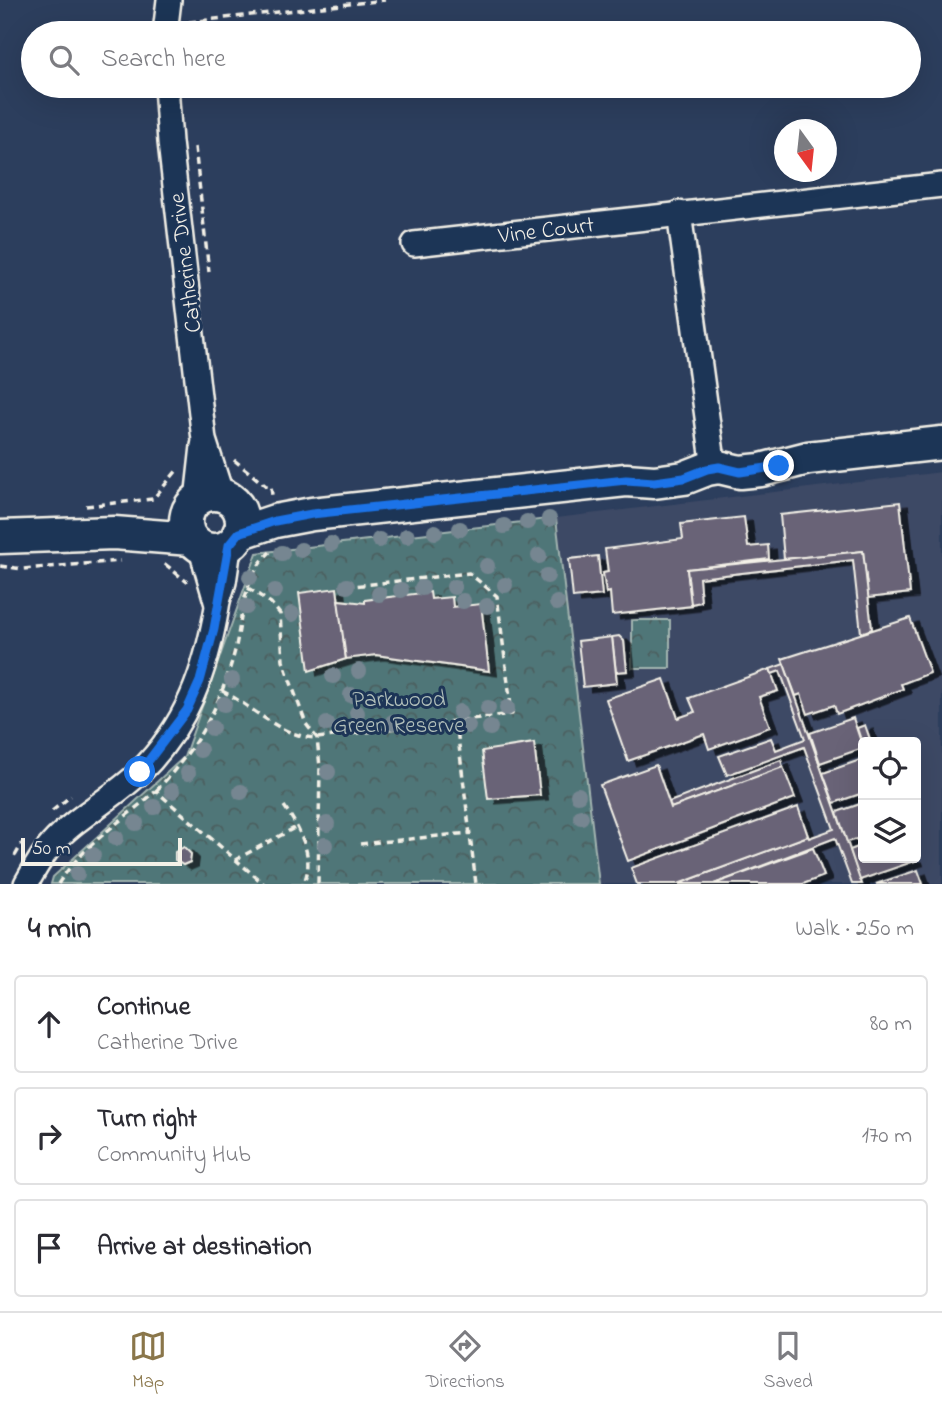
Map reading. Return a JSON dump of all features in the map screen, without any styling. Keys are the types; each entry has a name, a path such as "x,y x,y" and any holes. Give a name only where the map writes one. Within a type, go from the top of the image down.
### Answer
{"street":[{"path":"166,21 169,0"},
{"name":"Catherine Drive","path":"26,884 53,843 140,772 187,710 200,681 214,629 213,522 167,98"},
{"name":"Vine Court","path":"414,244 942,184"},
{"path":"679,213 713,458"},
{"path":"0,537 118,547 154,519 213,522 273,506 312,514 626,480 713,458 808,458 942,443"}],"path":[{"path":"198,21 385,0"},
{"path":"154,519 157,558 192,586 215,594"},
{"path":"0,566 23,569 118,547"},
{"path":"318,884 320,767 317,738 306,724 283,661 279,614 271,603 248,587 236,648 222,691 244,702 263,718 302,738 317,738 512,714 497,596 469,573 354,586"},
{"path":"456,721 476,884"},
{"path":"43,819 79,790"},
{"path":"58,884 67,870 95,842 156,791 264,884"},
{"path":"284,806 298,826 306,853 307,877 303,884"},
{"path":"235,860 298,826"},
{"path":"360,845 470,833"},
{"path":"14,858 26,838"}],"shaded area":[{"path":"942,472 942,884 599,884 556,518"}],"green space":[{"name":"Parkwood Green Reserve","path":"556,518 599,884 51,884 53,877 184,757 257,553"},
{"path":"632,620 670,620 670,668 632,668"}],"building":[{"path":"900,502 910,593 868,598 863,551 784,559 780,515"},
{"path":"744,517 748,547 768,545 769,559 687,569 692,606 612,615 610,592 606,593 603,573 608,572 605,549 683,539 681,524"},
{"path":"863,551 872,629 861,633 853,560 699,578 701,602 691,604 687,569"},
{"path":"598,556 602,595 573,598 569,559"},
{"path":"337,588 346,659 309,671 299,593"},
{"path":"430,592 431,599 452,597 453,607 481,604 489,671 376,655 346,659 338,600 365,603 365,600"},
{"path":"910,618 930,673 901,684 903,689 837,714 834,705 808,714 801,694 796,696 782,659"},
{"path":"619,636 624,641 627,671 616,672 612,637"},
{"path":"612,637 617,683 583,687 578,641"},
{"path":"784,664 862,884 852,884 835,838 714,884 678,884 834,829 804,747 727,775 719,756 771,738 776,750 805,739 780,671 772,674 770,669"},
{"path":"770,669 778,691 759,697 770,727 709,749 704,734 628,761 606,699 664,679 678,718 695,712 689,698"},
{"path":"853,718 859,737 858,750 820,763 810,733"},
{"path":"865,725 869,737 860,737 857,728"},
{"path":"534,743 540,795 488,799 482,751"},
{"path":"781,760 783,767 671,808 669,802"},
{"path":"858,761 858,795 834,803 823,773"},
{"path":"656,765 671,808 783,767 795,798 628,861 600,785"},
{"path":"858,805 858,839 847,842 837,812"},
{"path":"798,807 808,836 678,884 637,884 631,868"},
{"path":"184,847 191,854 190,862 183,865 175,860 175,852"},
{"path":"858,847 858,863 909,863 860,880 850,850"},
{"path":"813,848 824,876 803,884 714,884"},
{"path":"918,870 923,884 876,884"}],"route":[{"path":"140,772 187,710 200,681 224,584 229,545 239,533 275,521 312,514 626,480 654,482 684,478 719,467 740,472 779,466"}]}
